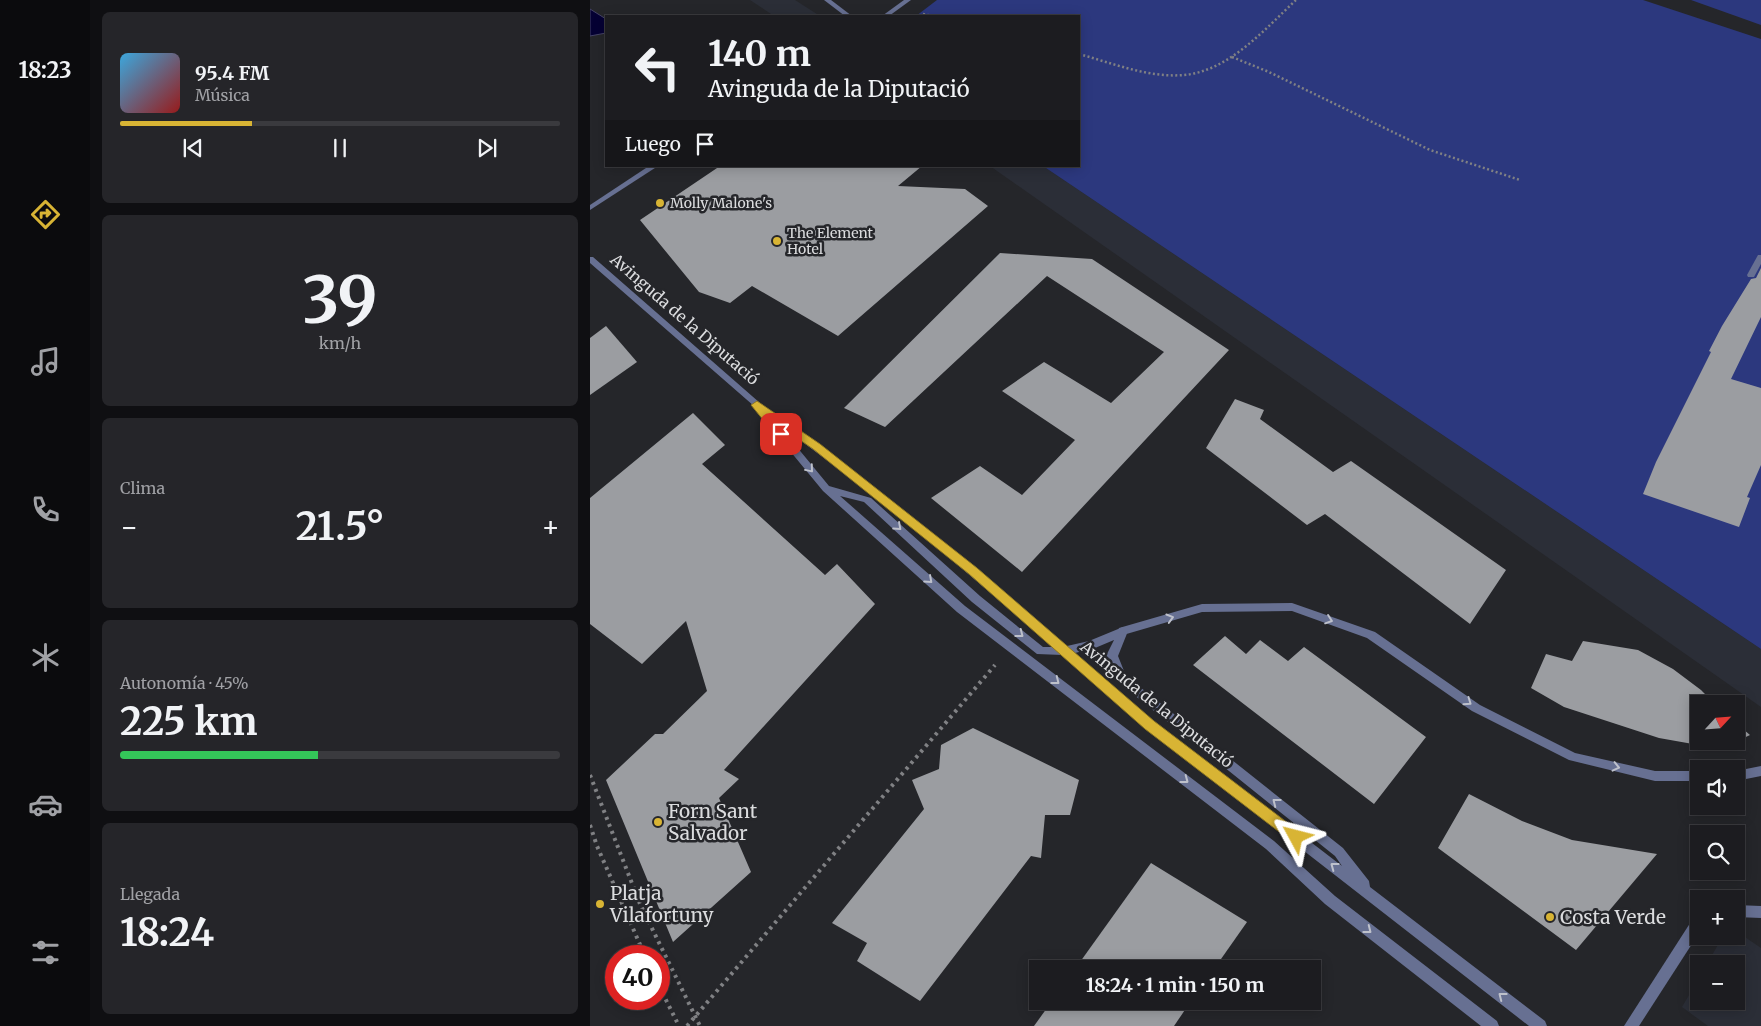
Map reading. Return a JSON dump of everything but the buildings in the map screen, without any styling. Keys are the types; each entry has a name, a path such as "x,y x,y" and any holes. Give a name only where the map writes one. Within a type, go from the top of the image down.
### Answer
{"street":[{"path":"827,0 848,15"},
{"path":"886,15 908,0"},
{"path":"590,208 652,167"},
{"path":"1751,275 1761,257"},
{"name":"Avinguda de la Diputació","path":"590,259 757,405 816,447 965,565 1150,725 1540,1026"},
{"name":"Avinguda de la Diputació","path":"757,405 826,489 961,609 1270,845 1330,900 1492,1026"},
{"path":"826,489 867,500 976,599 1041,651 1065,651 1091,645 1123,631 1202,608 1292,607 1371,635 1476,708 1574,757 1655,776 1690,776"},
{"path":"1123,631 1112,656 1122,679 1339,852 1373,896"},
{"path":"1745,774 1761,771"},
{"path":"1745,911 1761,912"},
{"path":"1631,1026 1690,935"}],"path":[{"path":"1080,54 1158,74 1184,75 1208,70 1232,57 1296,0"},
{"path":"1232,57 1269,72 1430,150 1520,180"},
{"path":"687,1026 1010,646"},
{"path":"590,775 640,904 700,1026"},
{"path":"590,825 600,855 640,945"},
{"path":"670,1008 679,1026"}],"shaded area":[{"path":"750,0 795,0 818,15 772,15"},
{"path":"937,0 1643,0 1761,39 1761,649 1044,167 1080,167 1080,15 917,15"},
{"path":"1691,0 1761,0 1761,25"},
{"path":"590,9 605,18 605,33 590,36"},
{"path":"991,167 1044,167 1761,649 1761,707"},
{"path":"1745,937 1761,948 1761,1026 1708,1026 1682,1007 1690,993 1690,1010 1745,1010 1745,955 1712,955 1718,945 1745,945"}],"place":[{"name":"Molly Malone's","path":"660,203"},
{"name":"The Element Hotel","path":"777,241"},
{"name":"Forn Sant Salvador","path":"658,822"},
{"name":"Platja Vilafortuny","path":"600,904"},
{"name":"Costa Verde","path":"1550,917"}],"route":[{"path":"781,434 757,405 816,447 973,571 1150,725 1296,837"}]}
